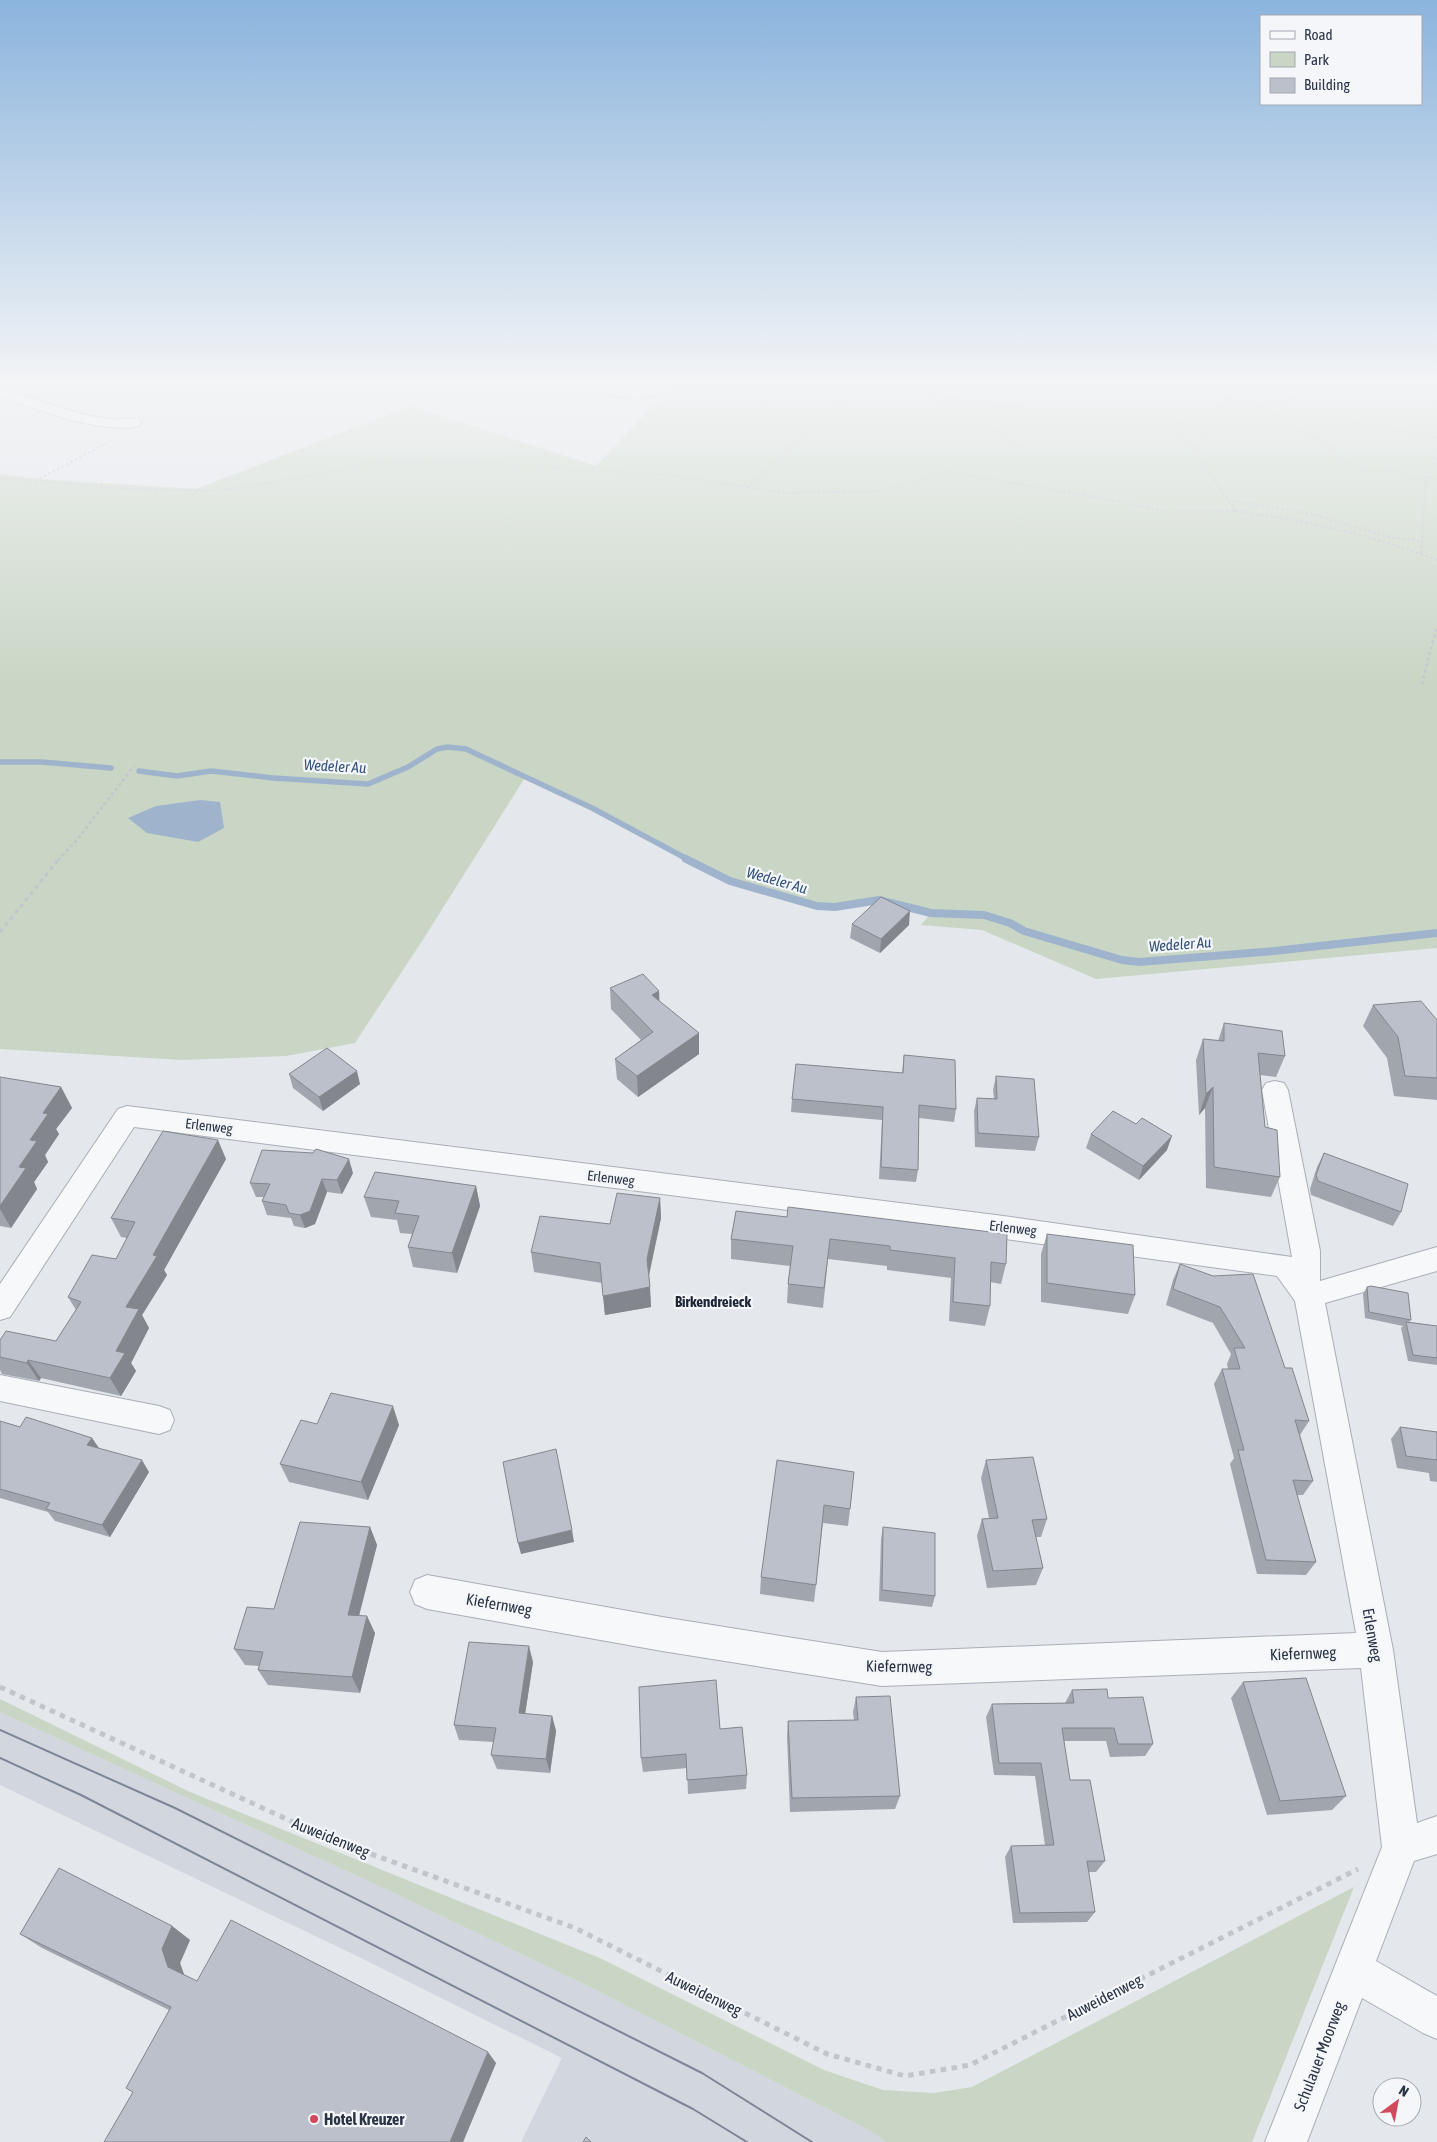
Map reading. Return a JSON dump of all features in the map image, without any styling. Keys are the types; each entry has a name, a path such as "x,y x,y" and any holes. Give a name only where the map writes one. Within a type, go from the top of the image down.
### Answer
{"street":[{"path":"1275,1090 1306,1251 1308,1295 1437,1259"},
{"name":"Erlenweg","path":"0,1308 126,1116 1017,1228 1285,1266 1308,1295 1376,1650 1401,1847 1352,1969"},
{"path":"0,1388 159,1420"},
{"name":"Kiefernweg","path":"427,1592 662,1634 882,1669 1376,1650"},
{"path":"1401,1847 1437,1835"},
{"path":"1352,1969 1437,2019"},
{"name":"Schulauer Moorweg","path":"1286,2142 1352,1969"}],"path":[{"path":"47,483 129,489 208,491 242,488 266,483"},
{"path":"721,483 784,493 882,491 910,483"},
{"path":"748,487 752,483"},
{"path":"1012,483 1112,500 1168,512 1236,511 1301,521 1401,546 1437,560"},
{"path":"1216,483 1236,511"},
{"path":"1421,554 1426,483"},
{"path":"1227,500 1312,514 1388,536 1416,540 1422,546"},
{"path":"1422,684 1437,625"},
{"path":"0,932 45,874 76,841 134,766"},
{"name":"Auweidenweg","path":"0,1687 330,1839 575,1928 827,2054 905,2076 970,2065 1401,1847"}],"shaded area":[{"path":"0,1712 379,1886 590,1987 863,2127 887,2142 521,2142 562,2058 355,1955 0,1785"}],"green space":[{"path":"0,483 101,483 196,489 212,483 1437,483 1437,948 1096,979 982,930 921,925 931,913 879,900 835,907 817,906 730,881 592,808 526,776 355,1043 286,1056 182,1060 0,1049"},
{"path":"0,1699 190,1792 602,1959 824,2070 883,2090 934,2093 972,2087 1354,1887 1252,2142 887,2142 863,2127 590,1987 379,1886 0,1712"}],"water":[{"path":"200,800 220,802 224,828 198,842 147,833 128,818 156,806"}],"building":[{"path":"881,897 910,911 881,939 852,924"},
{"path":"643,974 659,991 652,995 699,1033 637,1076 615,1059 653,1032 610,988"},
{"path":"1421,1001 1437,1020 1437,1078 1405,1076 1398,1037 1373,1005"},
{"path":"1224,1023 1282,1031 1285,1056 1258,1053 1265,1127 1277,1130 1280,1177 1214,1167 1213,1087 1206,1094 1203,1039 1224,1041"},
{"path":"327,1048 357,1071 319,1097 289,1074"},
{"path":"904,1055 955,1060 956,1109 919,1105 918,1170 881,1167 883,1107 792,1099 796,1064 903,1073"},
{"path":"996,1076 1034,1079 1039,1137 978,1133 977,1098 997,1099"},
{"path":"0,1077 61,1087 43,1113 48,1114 30,1140 37,1141 19,1167 26,1168 0,1206"},
{"path":"1113,1111 1136,1124 1142,1118 1172,1136 1143,1166 1091,1134"},
{"path":"163,1131 218,1140 153,1255 157,1256 126,1307 139,1309 116,1351 125,1353 110,1378 28,1360 27,1363 0,1357 0,1340 6,1331 56,1341 81,1302 68,1297 92,1255 116,1259 135,1222 111,1218"},
{"path":"316,1149 349,1159 337,1180 322,1179 310,1211 300,1215 289,1213 286,1205 262,1201 270,1184 250,1183 262,1150 313,1153"},
{"path":"1324,1153 1408,1184 1401,1212 1318,1181 1316,1175"},
{"path":"375,1172 476,1186 452,1253 408,1247 419,1216 395,1213 399,1201 364,1197"},
{"path":"617,1193 660,1198 647,1259 650,1287 603,1296 600,1263 531,1252 540,1216 610,1224"},
{"path":"788,1207 1007,1234 1006,1264 991,1262 990,1306 953,1302 955,1258 890,1250 890,1246 830,1239 824,1288 788,1284 793,1246 731,1239 736,1211 787,1217"},
{"path":"1047,1234 1133,1245 1135,1295 1047,1283"},
{"path":"1180,1264 1213,1276 1253,1274 1285,1368 1292,1368 1309,1421 1295,1420 1313,1481 1293,1480 1316,1562 1266,1560 1238,1450 1244,1450 1222,1369 1240,1369 1234,1348 1245,1348 1220,1307 1173,1289"},
{"path":"1371,1286 1408,1293 1411,1320 1369,1312 1367,1287"},
{"path":"1406,1322 1437,1326 1437,1358 1413,1355"},
{"path":"331,1393 393,1406 361,1482 280,1464 301,1420 317,1424"},
{"path":"26,1417 92,1438 87,1445 142,1460 102,1525 46,1509 50,1503 0,1489 0,1421 20,1427"},
{"path":"1400,1427 1437,1432 1437,1460 1406,1456"},
{"path":"556,1449 572,1530 518,1543 503,1462"},
{"path":"1033,1457 1047,1519 1032,1520 1043,1568 993,1571 982,1519 998,1518 986,1460"},
{"path":"777,1460 854,1472 850,1509 824,1505 816,1585 761,1577"},
{"path":"300,1522 370,1527 348,1615 367,1616 352,1677 258,1670 263,1652 234,1649 247,1607 274,1609"},
{"path":"883,1527 935,1533 935,1596 882,1590"},
{"path":"469,1642 529,1646 519,1713 552,1716 546,1759 491,1755 496,1728 454,1725"},
{"path":"1306,1678 1346,1796 1280,1801 1243,1682"},
{"path":"716,1680 720,1729 742,1727 747,1775 687,1780 686,1754 641,1758 639,1687"},
{"path":"1107,1689 1108,1698 1143,1697 1153,1744 1118,1744 1114,1728 1062,1728 1070,1780 1090,1780 1105,1861 1087,1861 1095,1912 1020,1913 1011,1846 1054,1845 1041,1763 999,1763 992,1704 1074,1703 1072,1690"},
{"path":"890,1696 900,1796 792,1798 788,1721 858,1720 856,1697"},
{"path":"59,1868 172,1926 162,1949 168,1967 197,1981 231,1920 488,2052 450,2142 104,2142 133,2092 126,2088 171,2007 20,1934"},
{"path":"586,2137 591,2142 583,2142"}],"waterway":[{"name":"Wedeler Au","path":"139,771 177,776 211,771 273,778 368,784 408,767 437,749 448,747 466,749 592,808 689,860"},
{"name":"Wedeler Au","path":"0,762 42,762 111,768"},
{"name":"Wedeler Au","path":"686,859 730,881 817,906 835,907 879,900 931,913 984,915 1010,923 1024,931 1122,960 1139,962 1274,951 1437,933"}],"tram line":[{"path":"0,1730 175,1808 702,2073 812,2142"},
{"path":"0,1758 81,1795 693,2109 747,2142"}],"place":[{"name":"Hotel Kreuzer","path":"314,2119"}],"district":[{"name":"Birkendreieck","path":"713,1301"}]}
